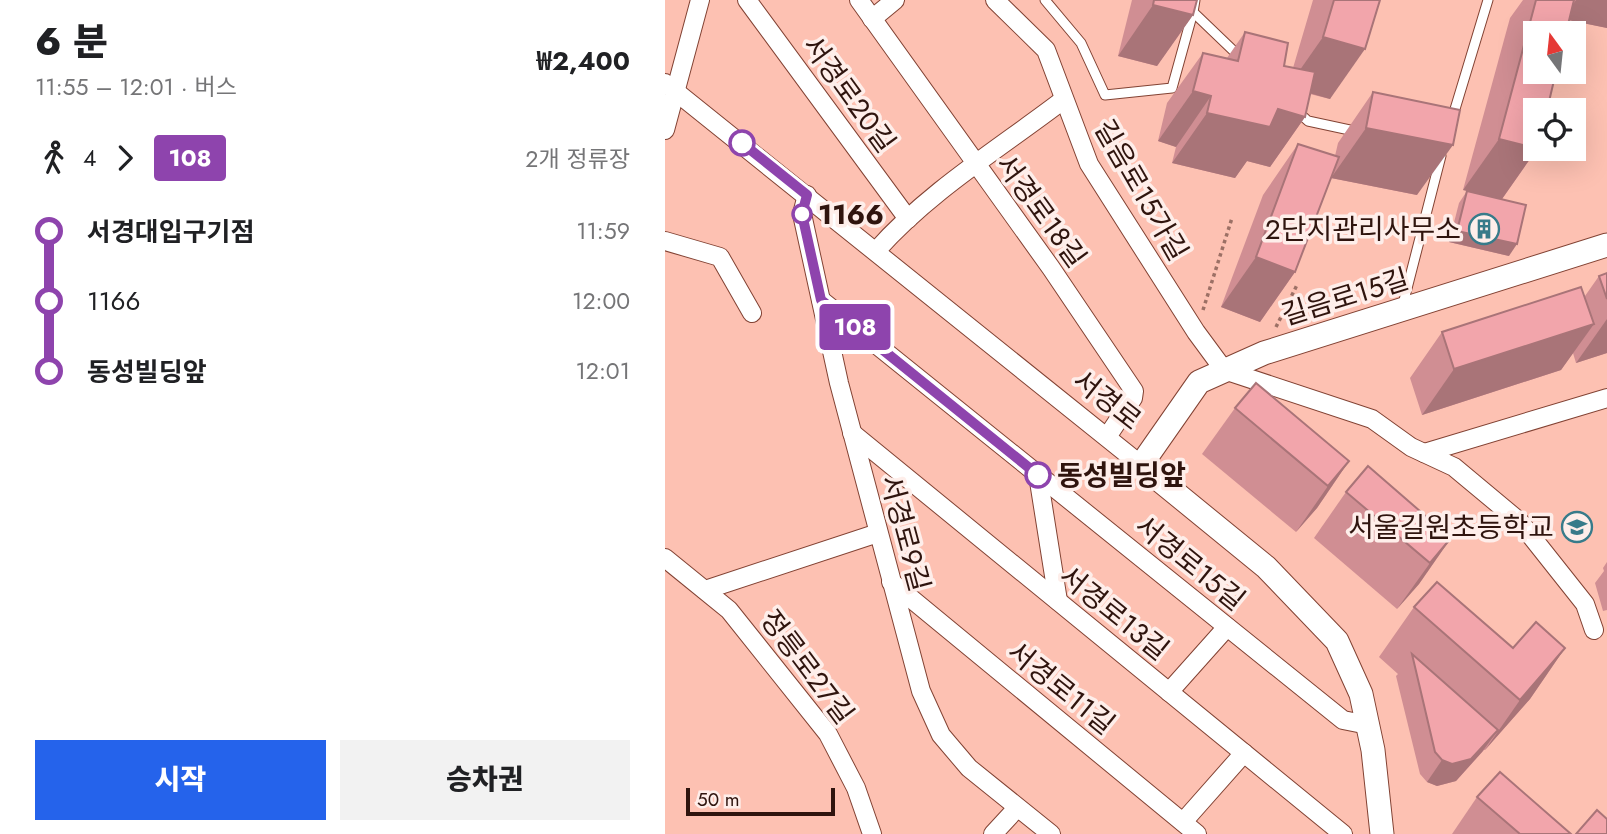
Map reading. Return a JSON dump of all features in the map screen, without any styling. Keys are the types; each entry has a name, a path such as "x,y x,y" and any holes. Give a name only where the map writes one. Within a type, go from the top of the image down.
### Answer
{"street":[{"path":"665,130 671,87 700,0"},
{"name":"서경로20길","path":"747,0 908,219"},
{"name":"서경로18길","path":"859,0 1133,391 1133,398 1107,437"},
{"path":"872,19 895,0"},
{"name":"길음로15가길","path":"995,0 1046,50 1089,164 1196,332 1224,370"},
{"name":"서경로","path":"671,87 1266,567 1337,641 1361,694 1368,725 1382,834"},
{"path":"876,251 908,219 1063,100"},
{"name":"서경로9길","path":"807,195 802,214 821,300 852,433 921,691 941,735 969,768 1051,834"},
{"path":"665,242 720,257 752,313"},
{"name":"길음로15길","path":"1141,465 1199,382 1224,370 1264,353 1607,245"},
{"name":"서경로15길","path":"821,300 1343,720 1368,725"},
{"path":"1224,370 1372,419 1424,453 1454,467 1520,522 1585,604 1594,630"},
{"path":"1424,453 1607,398"},
{"name":"서경로13길","path":"852,433 1343,834"},
{"path":"1038,475 1058,601"},
{"path":"705,590 878,533"},
{"name":"정릉로27길","path":"665,558 729,610 828,734 856,788 872,834"},
{"name":"서경로11길","path":"891,582 1197,834"},
{"path":"1169,692 1227,627"},
{"path":"1183,822 1244,753"},
{"path":"993,834 1017,807"}],"lane":[{"path":"1045,0 1081,43 1105,95 1172,88 1195,0"},
{"path":"1450,125 1488,0"},
{"path":"1193,12 1250,67"},
{"path":"1289,103 1308,121 1375,136"},
{"path":"1401,310 1442,150 1429,147"}],"path":[{"path":"1196,332 1232,218"},
{"path":"1264,353 1297,285"}],"building":[{"path":"1154,0 1197,0 1193,15 1153,5"},
{"path":"1334,0 1380,0 1365,49 1323,37"},
{"path":"1536,0 1574,0 1569,21 1530,21"},
{"path":"1245,32 1288,43 1284,66 1315,72 1305,117 1278,109 1270,127 1207,113 1211,96 1193,91 1203,53 1238,61"},
{"path":"1523,49 1523,84 1553,84 1550,98 1523,98 1523,145 1499,139"},
{"path":"1373,92 1460,110 1453,145 1366,128"},
{"path":"1298,144 1339,157 1295,272 1256,257"},
{"name":"2단지관리사무소","path":"1467,191 1526,205 1517,244 1457,231"},
{"path":"1607,273 1607,299 1599,276"},
{"path":"1581,287 1594,324 1454,369 1442,332"},
{"path":"1256,383 1349,461 1328,486 1235,408"},
{"path":"1368,466 1451,538 1430,563 1346,492"},
{"path":"1437,582 1513,648 1536,622 1565,648 1520,700 1414,607"},
{"path":"1412,654 1498,730 1471,759 1452,764 1442,760 1435,752"},
{"path":"1500,772 1571,834 1520,834 1477,797"},
{"path":"1597,810 1607,819 1607,834 1576,834"}],"bus line":[{"name":"108","path":"742,143 807,195 802,214 821,300 1038,475"}],"place":[{"name":"1166","path":"802,214"},
{"name":"2단지관리사무소","path":"1484,229"},
{"name":"동성빌딩앞","path":"1038,475"},
{"name":"서울길원초등학교","path":"1577,527"}]}
